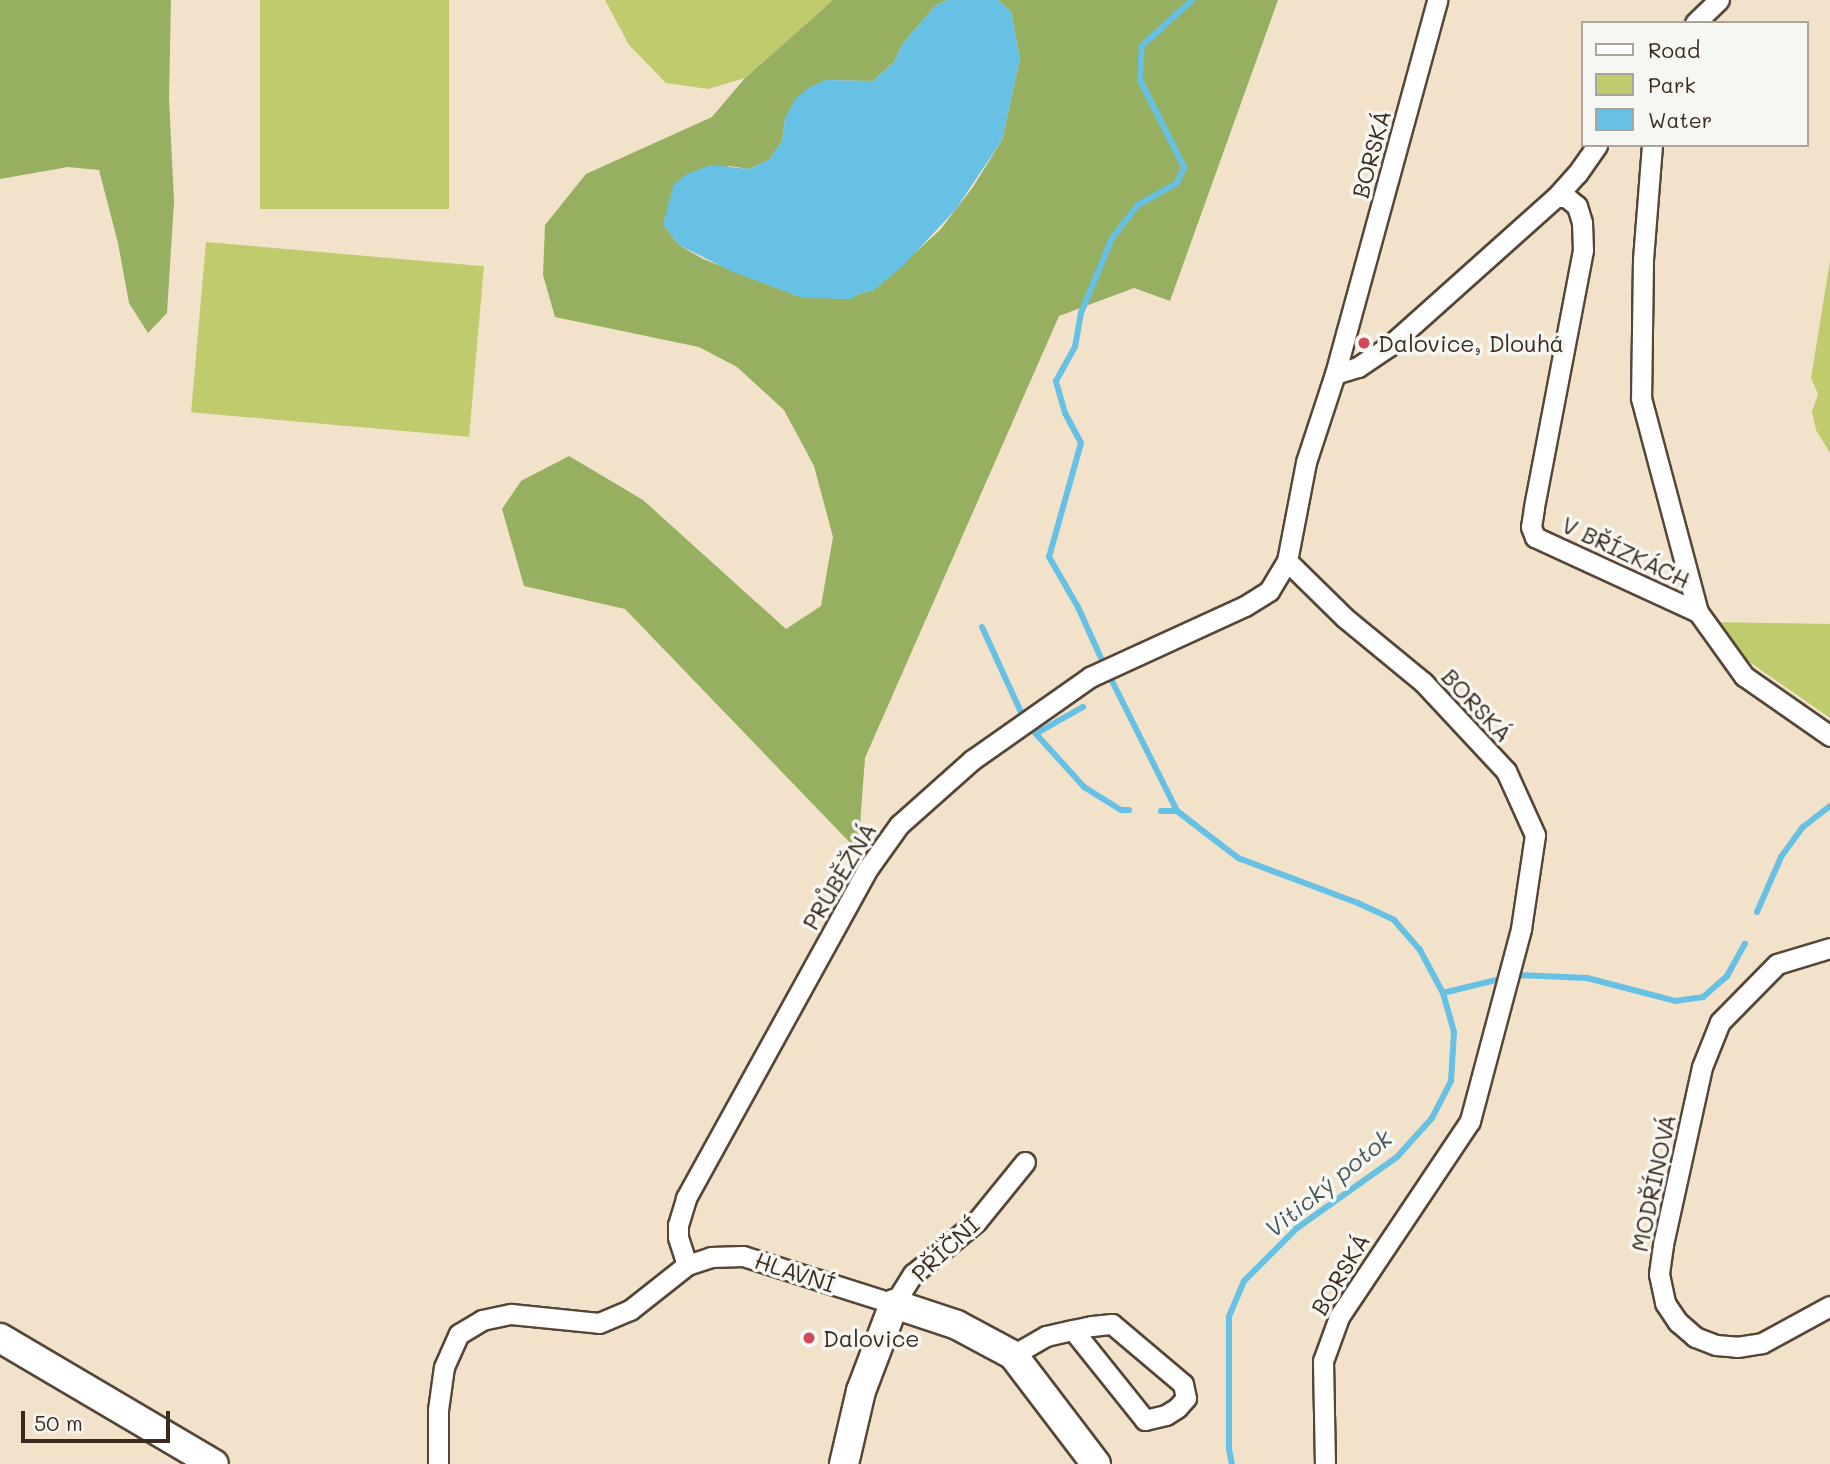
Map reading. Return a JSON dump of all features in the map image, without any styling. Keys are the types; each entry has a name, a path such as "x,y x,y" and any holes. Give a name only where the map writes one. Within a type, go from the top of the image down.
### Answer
{"street":[{"name":"BORSKÁ","path":"1325,1464 1323,1362 1339,1317 1470,1121 1521,929 1535,835 1506,771 1423,682 1345,618 1286,561 1306,462 1335,374 1437,0"},
{"path":"1697,21 1719,0"},
{"path":"1335,374 1358,368 1388,347 1556,197 1595,147"},
{"path":"1652,147 1643,260 1641,398 1698,612"},
{"name":"V BŘÍZKÁCH","path":"1556,197 1566,197 1577,206 1584,250 1531,527 1535,537 1698,612 1744,676 1830,736"},
{"name":"PRŮBĚŽNÁ","path":"687,1265 678,1237 678,1225 686,1198 869,867 899,825 972,760 1090,677 1245,606 1269,591 1286,561"},
{"name":"MODŘÍNOVÁ","path":"1830,948 1777,964 1747,991 1720,1022 1702,1067 1659,1274 1665,1303 1678,1322 1695,1337 1716,1345 1737,1347 1762,1343 1830,1306"},
{"name":"PŘÍČNÍ","path":"844,1464 861,1391 894,1304 914,1274 977,1221 1025,1162"},
{"name":"HLAVNÍ","path":"438,1464 438,1410 444,1367 459,1334 482,1320 511,1314 599,1323 630,1310 687,1265 710,1257 743,1256 957,1325 1013,1355 1096,1464"},
{"path":"1013,1355 1030,1343 1073,1330 1112,1324 1183,1384 1186,1398 1177,1408 1156,1420 1145,1420 1073,1330"},
{"path":"0,1338 214,1464"}],"green space":[{"path":"0,0 171,0 169,99 174,201 167,313 148,333 129,303 118,243 99,170 68,167 0,179"},
{"path":"260,0 449,0 449,209 260,209"},
{"path":"605,0 833,0 745,78 708,89 666,83 629,45"},
{"path":"833,0 947,0 935,6 903,43 894,62 873,81 826,80 785,118 782,141 769,160 749,169 729,166 663,224 679,245 703,259 803,298 856,295 874,290 940,230 973,187 1002,140 1020,59 1011,12 998,0 1278,0 1170,301 1134,288 1059,316 865,758 858,851 625,609 524,586 502,509 521,481 569,456 643,500 786,629 821,606 833,537 814,466 784,410 737,367 699,347 555,317 543,275 545,225 586,174 712,117 745,78"},
{"path":"206,242 484,266 469,437 191,412"},
{"path":"1830,261 1830,453 1816,430 1812,412 1818,394 1811,378"},
{"path":"1712,622 1830,624 1830,718 1738,654"}],"water":[{"path":"947,0 998,0 1011,12 1020,59 1002,140 956,209 903,266 874,290 856,295 852,299 803,298 733,272 679,245 663,224 674,184 687,174 711,165 749,169 769,160 782,141 785,118 795,99 808,88 826,80 873,81 894,62 903,43 935,6"}],"waterway":[{"name":"Vitický potok","path":"1101,658 1078,607 1049,557 1081,443 1065,413 1056,381 1075,347 1081,313 1112,238 1138,205 1177,183 1184,167 1140,80 1142,46 1192,0"},
{"path":"982,627 1021,712"},
{"name":"Vitický potok","path":"1111,679 1177,811 1238,858 1358,903 1394,920 1420,950 1443,993 1454,1032 1451,1081 1432,1118 1397,1157 1297,1228 1244,1281 1229,1317 1229,1449 1232,1464"},
{"path":"1037,733 1083,707"},
{"path":"1028,725 1084,787 1121,810 1129,810"},
{"path":"1757,912 1781,857 1803,827 1830,806"},
{"path":"1161,811 1177,811"},
{"path":"1516,975 1587,978 1675,1001 1703,997 1727,976 1745,944"},
{"path":"1443,993 1496,980"}],"place":[{"name":"Dalovice, Dlouhá","path":"1364,343"},
{"name":"Dalovice","path":"809,1338"}]}
